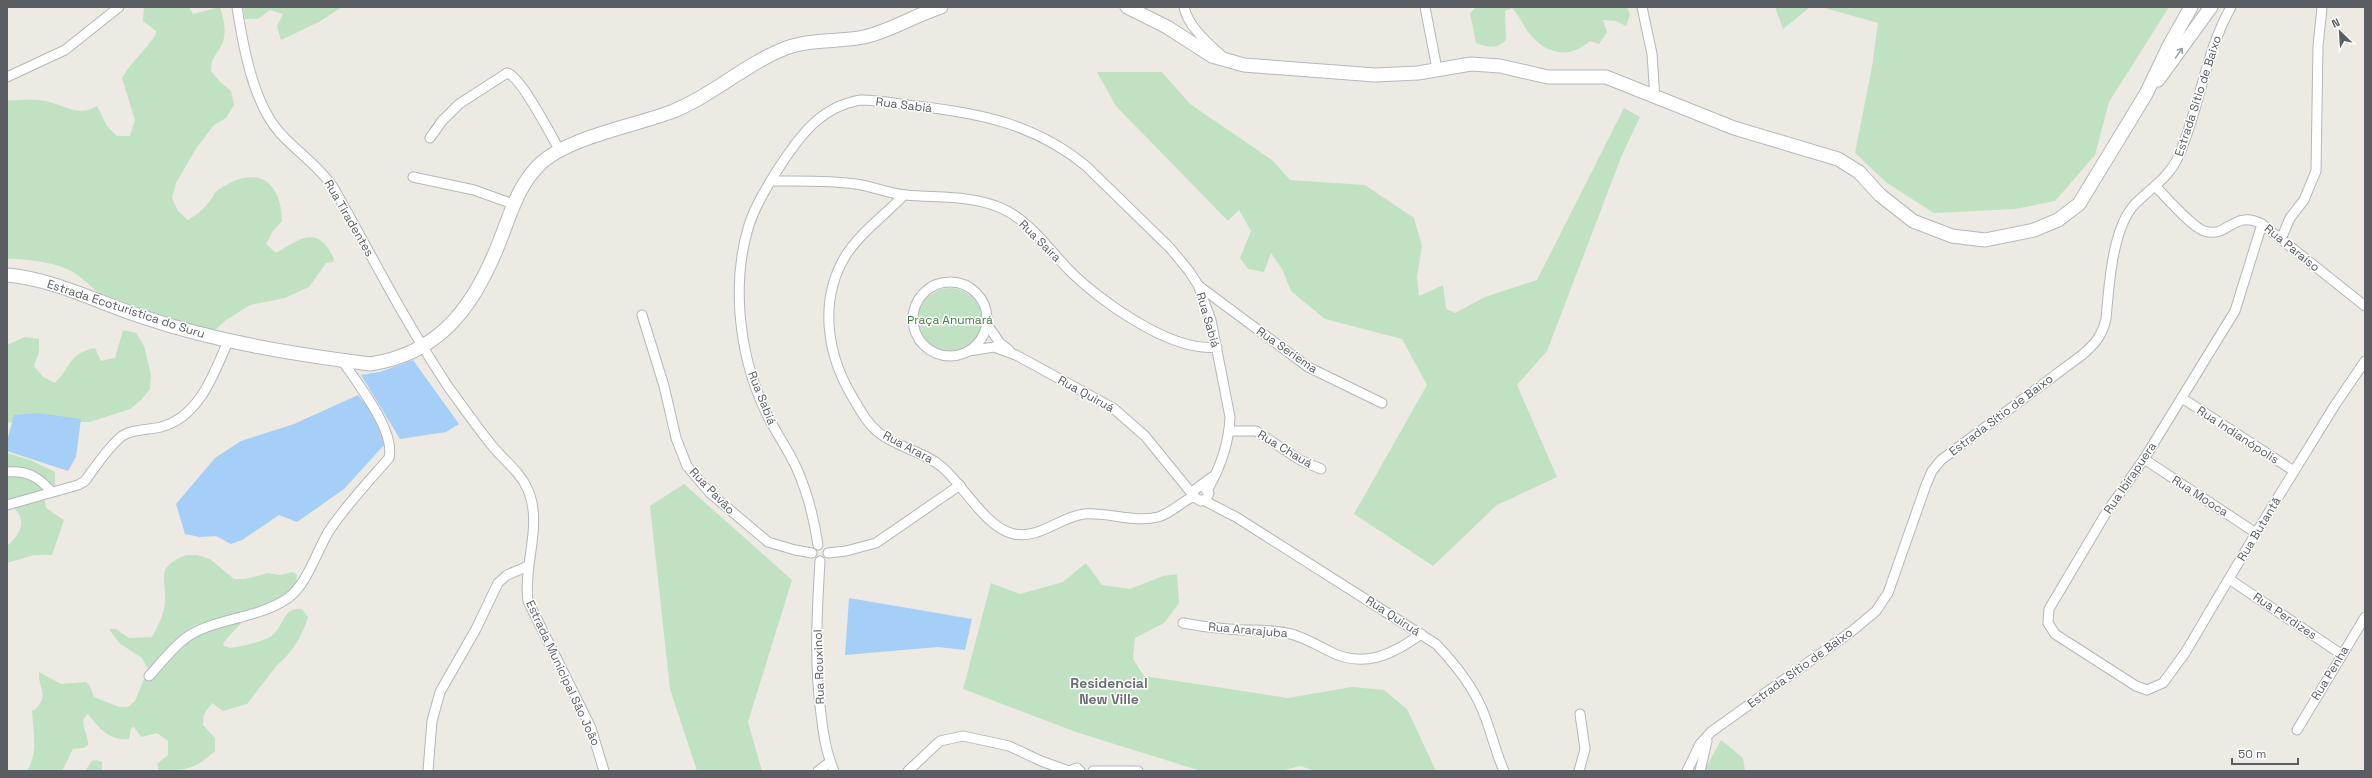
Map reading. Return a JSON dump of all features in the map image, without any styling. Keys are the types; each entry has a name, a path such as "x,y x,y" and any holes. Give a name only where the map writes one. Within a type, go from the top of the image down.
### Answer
{"main road":[{"name":"Estrada Ecoturística do Suru","path":"7,275 51,284 144,317 228,341 370,364 407,356 422,348 444,332 457,319 474,295 497,248 513,204 530,175 543,162 560,150 691,103 770,56 788,47 864,37 885,31 921,11 941,7"},
{"path":"1127,7 1157,21 1212,56 1244,65 1375,75 1418,73 1471,64 1500,66 1548,77 1606,77 1655,98 1734,128 1838,159 1859,172 1880,195 1913,221 1952,236 1985,240 2034,230 2058,220 2071,212 2088,189 2146,94 2169,46 2191,7"},
{"path":"2146,94 2167,70 2211,7"}],"street":[{"path":"7,77 65,50 119,7"},
{"name":"Rua Tiradentes","path":"237,7 251,70 270,118 280,133 320,170 333,186 422,348"},
{"path":"1184,7 1190,22 1199,34 1228,61"},
{"path":"1425,7 1437,70"},
{"path":"1642,7 1652,54 1655,98"},
{"name":"Estrada Sítio de Baixo","path":"1687,771 1700,744 1711,732 1852,631 1876,611 1888,593 1932,471 1941,460 2082,355 2103,333 2120,227 2123,219 2136,203 2156,187 2179,156 2214,46 2231,7"},
{"path":"2282,239 2290,218 2304,200 2316,171 2319,40 2322,7"},
{"path":"430,138 446,116 459,104 506,73 513,76 525,92 560,150"},
{"name":"Rua Sabiá","path":"818,545 807,496 796,467 771,423 757,392 749,367 743,336 740,285 745,242 756,209 771,181 811,124 824,113 848,103 868,100 931,108 1004,121 1036,133 1073,155 1170,248 1189,271 1198,285 1207,305 1217,347 1230,417 1230,431 1217,474 1204,488 1207,498 1196,498"},
{"path":"413,177 462,187 513,204"},
{"name":"Rua Saíra","path":"771,181 843,182 904,195 961,198 1003,209 1033,231 1083,282 1125,314 1160,334 1187,344 1205,348 1217,347"},
{"name":"Rua Paraíso","path":"2156,187 2203,231 2214,232 2224,229 2241,219 2247,218 2262,224 2365,306"},
{"name":"Rua Arara","path":"904,195 860,236 840,266 832,293 829,319 832,350 844,381 869,423 889,440 935,462 960,484 996,525 1016,534 1032,534 1084,514 1145,518 1163,515 1196,498"},
{"name":"Rua Ibirapuera","path":"2147,690 2136,686 2055,634 2049,628 2047,617 2054,599 2106,513 2144,459 2235,311 2262,224"},
{"path":"969,351 982,338 986,323 984,305 977,294 967,286 955,283 942,283 930,288 921,296 915,308 913,320 916,332 922,343 932,351 944,356 957,355 969,351 994,347 1016,356"},
{"name":"Rua Seriema","path":"1198,285 1308,367 1382,403"},
{"name":"Rua Pavão","path":"642,315 664,386 680,449 687,466 710,493 768,542 795,550 812,553"},
{"path":"986,323 1000,343 1016,356"},
{"path":"7,505 51,491 78,485 85,480 114,444 127,433 161,427 172,423 186,413 202,396 212,379 228,341"},
{"name":"Estrada Municipal São João","path":"422,348 468,415 519,475 528,491 532,503 533,536 526,590 528,601 591,728 604,771"},
{"name":"Rua Quiruá","path":"1016,356 1113,408 1145,436 1196,498 1226,511 1436,644 1450,658 1472,689 1482,709 1504,771"},
{"path":"149,676 187,637 210,628 251,616 278,604 295,592 329,530 354,498 389,458 391,451 388,436 371,404 342,360"},
{"name":"Rua Butantã","path":"2147,690 2163,683 2170,674 2294,471 2365,361"},
{"name":"Rua Indianópolis","path":"2182,398 2294,471"},
{"name":"Rua Chauá","path":"1230,417 1249,429 1256,431 1294,456 1321,470"},
{"name":"Rua Chauá","path":"1230,431 1249,429"},
{"name":"Rua Mooca","path":"2144,459 2256,533"},
{"path":"7,472 30,474 38,478 51,491"},
{"name":"Rua Quiruá","path":"1180,479 1204,488 1226,511"},
{"path":"828,553 825,547 818,545 813,548 812,553 813,558 820,561 828,553 858,549 876,543 960,484"},
{"path":"1196,498 1204,488"},
{"name":"Rua Rouxinol","path":"820,561 816,674 824,736 832,767"},
{"path":"428,771 432,721 440,692 476,629 498,583 507,575 528,566"},
{"name":"Rua Perdizes","path":"2229,579 2341,654"},
{"name":"Rua Penha","path":"2297,730 2365,616"},
{"name":"Rua Ararajuba","path":"1183,623 1228,629 1286,632 1305,639 1341,658 1356,660 1375,659 1389,655 1421,634"},
{"path":"1579,771 1585,749 1580,714"},
{"path":"1700,771 1704,747 1711,732"},
{"path":"908,771 940,741 963,736 1009,746 1041,762 1069,771 1075,768 1080,771"},
{"path":"818,771 832,767"},
{"path":"1093,771 1138,771"}],"green space":[{"path":"144,7 189,7 193,14 220,7 224,22 224,38 213,59 211,71 220,82 231,91 234,105 226,118 214,125 197,147 176,183 172,198 178,211 188,220 197,214 210,201 218,190 231,182 243,178 254,177 271,185 277,194 280,206 282,221 273,231 266,244 276,253 301,239 308,237 315,238 322,241 334,259 333,262 326,263 309,287 285,298 250,305 226,320 215,330 201,333 107,299 69,270 52,264 7,259 7,100 40,100 83,111 97,106 107,126 117,136 130,136 135,120 122,78 156,34 156,31 143,21"},
{"path":"243,7 342,7 319,22 281,40 277,26 283,14 270,10 258,19 245,19"},
{"path":"1476,7 1627,7 1630,15 1626,26 1616,21 1603,20 1607,32 1599,44 1590,41 1582,47 1574,50 1558,52 1550,50 1536,40 1529,33 1512,8 1505,11 1506,40 1492,47 1476,43 1470,13"},
{"path":"1775,7 1810,7 1783,29"},
{"path":"1821,7 2169,7 2109,102 2095,155 2055,201 2015,209 1934,213 1887,183 1855,153 1872,67 1878,23"},
{"path":"1097,72 1162,72 1190,104 1272,160 1290,180 1365,185 1414,218 1422,246 1417,277 1419,296 1443,285 1446,309 1455,313 1485,297 1537,280 1624,108 1640,117 1622,155 1547,351 1517,385 1557,477 1497,505 1433,566 1354,514 1427,385 1402,339 1325,319 1291,291 1282,269 1271,253 1264,272 1248,269 1240,258 1251,231 1239,210 1228,221 1116,106"},
{"name":"Praça Anumará","path":"950,288 968,294 976,302 982,320 976,338 968,346 950,352 932,346 924,338 918,320 924,302 932,294"},
{"path":"123,330 136,333 144,346 151,375 150,389 141,400 130,409 90,422 18,421 7,423 7,345 25,337 39,339 39,352 34,366 43,377 55,383 75,357 87,350 95,348 101,361 115,358"},
{"path":"7,453 30,460 55,472 55,485 43,494 46,508 64,520 52,555 34,555 7,563 7,546 20,529 21,518 13,507 7,502"},
{"path":"684,484 792,580 748,722 762,771 697,771 670,689 650,506"},
{"path":"186,555 197,555 210,559 234,579 245,579 268,573 280,575 293,572 297,575 296,584 287,598 257,612 242,622 223,643 224,646 230,648 266,639 275,633 287,614 295,609 302,609 308,617 293,648 278,664 247,704 223,711 212,703 204,714 203,725 215,738 215,751 201,762 189,768 159,771 157,764 168,755 168,741 157,733 141,737 134,727 131,728 129,739 110,736 96,724 88,714 85,717 83,724 88,745 84,748 73,749 62,771 27,771 31,764 34,749 32,710 35,710 39,705 43,696 39,672 61,684 86,682 90,686 94,697 119,707 128,707 135,701 148,669 142,658 119,643 109,629 116,629 129,638 152,637 160,620 165,602 164,573 166,568 176,560"},
{"path":"1086,563 1102,585 1130,589 1163,576 1177,574 1179,603 1164,623 1135,638 1133,659 1144,676 1288,698 1352,687 1384,690 1407,709 1436,771 1316,771 1300,766 1281,771 1201,771 1076,732 963,689 991,583 1020,594 1063,582"},
{"path":"1721,740 1743,758 1745,771 1704,771"},
{"path":"96,760 102,762 102,771 85,771 92,761"}],"water":[{"path":"413,360 459,424 446,432 400,439 361,375 380,372"},
{"path":"358,395 375,416 385,444 344,489 297,522 279,515 242,540 231,544 216,536 200,537 185,534 176,504 215,458 241,441 294,424"},
{"path":"37,413 81,419 76,457 68,471 7,451 7,441 14,415"},
{"path":"849,598 972,619 965,650 938,647 845,655"}],"district":[{"name":"Residencial New Ville","path":"1109,692"}]}
